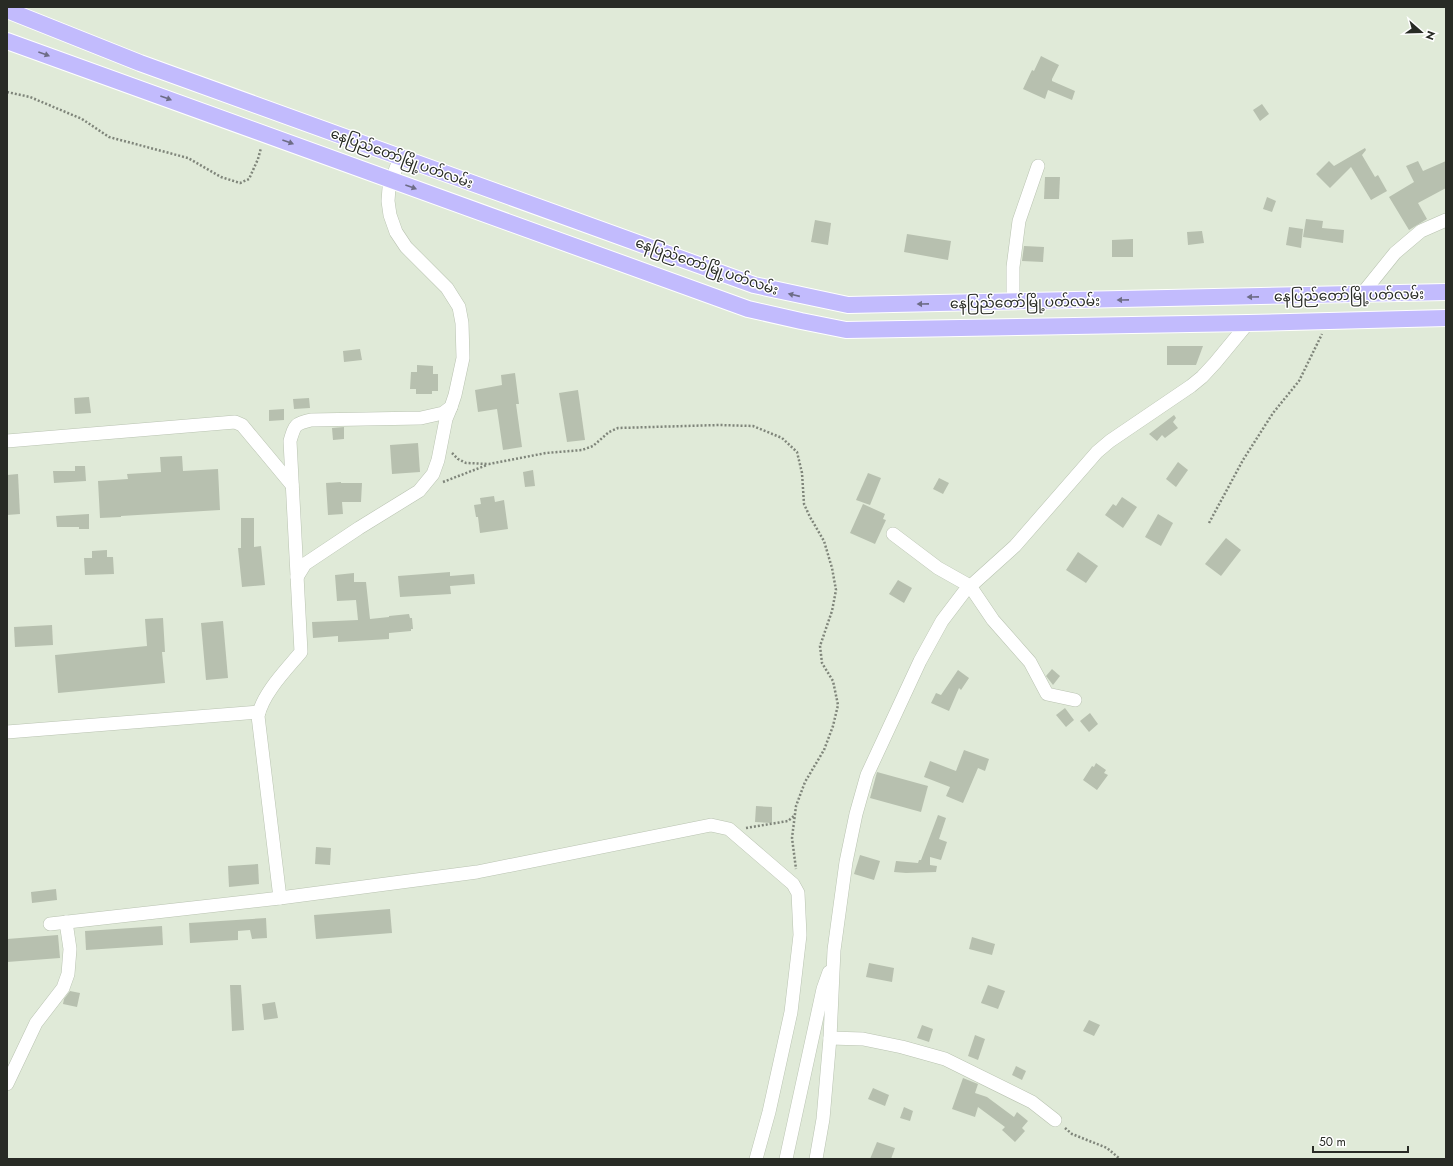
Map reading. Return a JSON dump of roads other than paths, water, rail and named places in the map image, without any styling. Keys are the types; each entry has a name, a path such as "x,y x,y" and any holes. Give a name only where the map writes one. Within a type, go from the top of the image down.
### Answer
{"main road":[{"name":"နေပြည်တော်မြို့ပတ်လမ်း","path":"7,10 140,63 754,285 848,305 1446,292"},
{"path":"7,41 748,309 846,330 1446,318"}],"street":[{"path":"297,577 305,564 419,491 433,474 438,460 446,419 455,395 463,358 462,323 459,307 447,288 406,247 396,232 390,215 388,201 391,180 400,157"},
{"path":"1012,302 1013,267 1019,221 1038,166"},
{"path":"1362,294 1395,253 1421,231 1446,220"},
{"path":"816,1159 823,1119 830,1038 833,959 846,862 856,814 867,775 920,661 939,627 964,592 1015,546 1097,452 1110,441 1202,377 1248,323"},
{"path":"280,898 258,716 260,706 301,652 290,441 293,431 298,423 311,420 421,418 443,414 451,408"},
{"path":"7,441 234,422 242,425 292,486"},
{"path":"893,534 938,568 970,586 993,620 1030,662 1047,694 1075,700"},
{"path":"7,732 259,712"},
{"path":"50,924 280,898 477,872 711,824 731,831 793,884 798,893 800,935 791,1012 769,1112 756,1159"},
{"path":"7,1084 36,1023 63,988 68,974 70,949 66,922"},
{"path":"786,1159 823,989 833,959"},
{"path":"830,1038 863,1039 902,1047 945,1059 1032,1102 1055,1120"}]}
